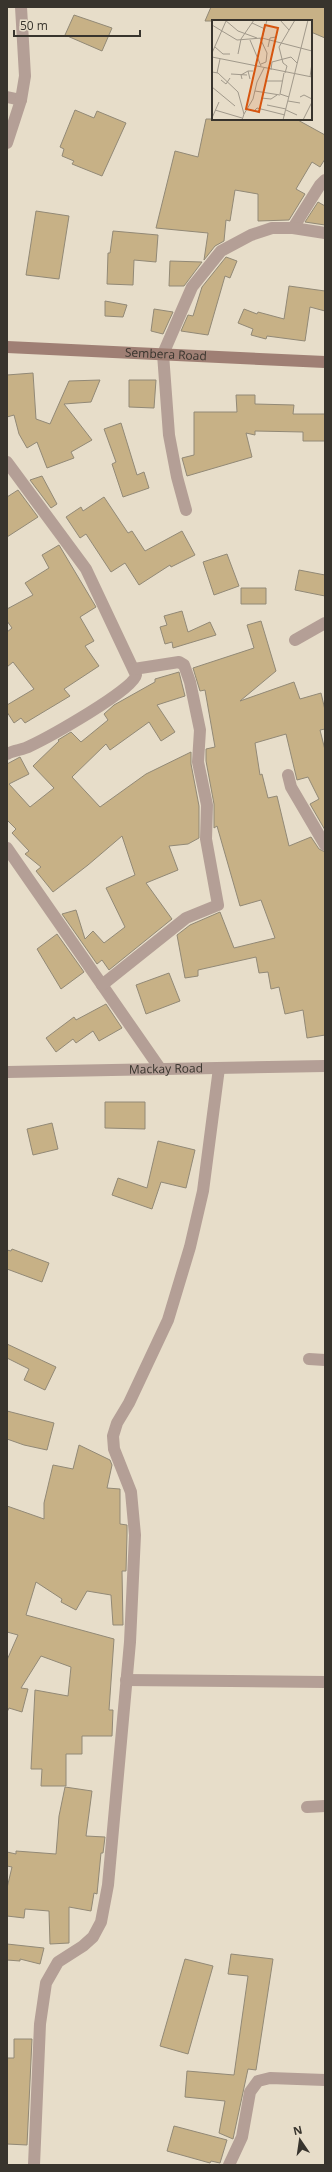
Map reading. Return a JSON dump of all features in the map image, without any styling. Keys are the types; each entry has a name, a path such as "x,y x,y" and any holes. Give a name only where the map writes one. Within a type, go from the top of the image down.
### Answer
{"street":[{"path":"7,143 21,100 26,76 21,7"},
{"path":"7,97 21,100"},
{"path":"293,228 320,185 325,180"},
{"path":"186,510 177,477 169,435 163,354 192,286 218,253 265,230 293,228 325,233"},
{"name":"Sembera Road","path":"7,347 325,362"},
{"path":"7,462 86,569 134,669 135,679 129,686 78,720 29,747 7,754"},
{"path":"295,640 325,623"},
{"path":"102,986 186,918 218,905 206,839 207,805 198,762 200,730 190,682 184,665 179,662 134,669"},
{"path":"288,775 292,787 325,845"},
{"path":"7,848 159,1067"},
{"name":"Mackay Road","path":"7,1072 159,1067 219,1068 325,1066"},
{"path":"34,2165 40,2024 46,1983 58,1962 83,1946 93,1937 101,1922 108,1885 126,1680 134,1550 134,1509 131,1492 114,1449 113,1436 117,1423 129,1403 168,1320 190,1247 203,1191 219,1068"},
{"path":"309,1359 325,1360"},
{"path":"126,1680 325,1682"},
{"path":"307,1807 325,1806"},
{"path":"229,2165 242,2137 250,2092 258,2082 270,2078 325,2080"}],"building":[{"path":"211,7 325,7 325,38 312,32 312,20 205,21"},
{"path":"74,15 112,28 102,51 65,35"},
{"path":"75,110 94,118 97,111 126,123 102,176 72,164 74,161 62,156 64,149 60,147"},
{"path":"206,119 298,120 325,135 325,159 320,167 312,162 296,189 305,194 289,220 258,221 258,194 235,190 230,221 226,220 224,241 215,246 204,260 208,233 156,228 175,151 198,157"},
{"path":"318,202 325,206 325,225 305,222"},
{"path":"36,211 69,216 59,279 26,275"},
{"path":"113,231 158,235 156,262 134,260 133,285 107,284 108,253 110,253"},
{"path":"226,257 237,261 230,278 225,276 208,335 181,331 188,315 193,316 202,287"},
{"path":"170,261 202,262 184,286 169,286"},
{"path":"289,286 325,291 325,311 310,307 305,341 267,336 266,339 251,335 253,329 238,323 244,309 257,314 258,312 284,319"},
{"path":"105,301 127,305 123,317 105,316"},
{"path":"154,309 173,312 163,334 151,331"},
{"path":"33,373 36,419 50,424 69,381 100,380 91,402 64,404 92,440 71,452 74,458 47,468 37,442 27,448 19,434 14,415 7,417 7,375"},
{"path":"129,380 156,380 154,408 129,407"},
{"path":"236,395 255,395 255,404 294,405 293,414 325,414 325,441 303,441 303,432 255,431 255,435 246,433 252,457 187,476 182,458 194,455 194,412 237,412"},
{"path":"121,423 137,475 144,472 149,488 123,497 112,464 116,462 104,429"},
{"path":"42,476 57,504 51,508 30,480"},
{"path":"18,490 38,517 7,537 7,497"},
{"path":"104,497 128,533 132,531 145,551 182,531 195,555 171,567 170,565 139,585 125,563 111,572 86,534 80,538 66,517 81,507 83,511"},
{"path":"59,545 96,607 80,617 94,641 85,646 99,666 64,689 70,696 25,723 21,718 14,723 7,712 7,705 34,689 13,662 7,667 7,632 12,628 7,621 7,609 33,595 25,583 49,568 42,555"},
{"path":"227,554 239,586 214,595 203,562"},
{"path":"299,570 325,575 325,596 295,590"},
{"path":"241,588 266,588 266,604 241,604"},
{"path":"182,611 188,632 210,622 216,635 173,648 172,642 165,644 160,627 167,625 164,616"},
{"path":"261,621 276,671 240,701 294,682 300,699 321,693 325,710 325,729 320,730 325,750 325,830 310,804 319,799 308,777 297,780 286,734 255,743 260,775 262,774 268,798 277,796 289,846 311,837 319,849 325,852 325,1035 307,1038 303,1010 285,1014 279,987 271,989 268,972 259,973 256,957 198,970 198,976 185,978 177,935 190,925 220,912 234,948 275,938 261,900 240,906 217,826 214,828 214,804 206,761 206,749 215,747 205,690 200,691 193,668 254,648 247,625"},
{"path":"179,672 185,696 157,705 175,732 161,741 149,722 110,750 106,744 72,777 100,807 146,774 191,752 191,764 199,806 199,838 188,844 169,846 178,870 146,883 172,919 109,970 102,960 97,964 62,914 76,910 85,939 93,931 104,943 125,927 106,888 135,875 122,836 53,892 36,871 41,867 25,854 29,851 12,833 16,829 7,820 7,764 20,757 29,774 9,784 30,807 54,788 33,766 59,741 58,740 71,732 81,742 108,720 104,714 114,705 155,682 155,679"},
{"path":"57,934 84,972 61,989 37,949"},
{"path":"169,973 180,1001 146,1014 136,985"},
{"path":"106,1004 122,1028 99,1041 93,1031 76,1043 73,1039 56,1052 46,1038 74,1017 76,1020"},
{"path":"105,1102 145,1102 145,1129 105,1128"},
{"path":"52,1123 58,1149 33,1155 27,1129"},
{"path":"158,1141 195,1150 186,1188 161,1182 152,1209 112,1195 118,1178 147,1188"},
{"path":"12,1249 49,1263 42,1282 7,1269 7,1250 11,1251"},
{"path":"7,1344 56,1367 45,1390 24,1380 29,1369 7,1358"},
{"path":"7,1411 54,1423 47,1450 24,1445 7,1439"},
{"path":"79,1445 110,1460 112,1465 107,1488 120,1489 120,1524 127,1525 126,1571 122,1571 123,1625 113,1625 111,1595 87,1591 76,1610 61,1602 62,1599 36,1582 26,1615 114,1639 109,1710 113,1710 112,1736 82,1736 82,1754 66,1754 66,1786 41,1786 42,1769 31,1769 35,1690 68,1696 71,1667 41,1656 21,1688 28,1689 22,1712 9,1708 7,1712 7,1660 18,1635 7,1632 7,1506 44,1519 44,1503 53,1465 73,1469"},
{"path":"65,1787 92,1791 86,1836 105,1837 103,1853 101,1853 97,1894 94,1893 91,1911 69,1907 69,1943 50,1944 49,1911 25,1909 24,1918 7,1916 7,1888 12,1867 7,1866 7,1852 16,1854 16,1851 56,1854 59,1816"},
{"path":"7,1944 44,1948 40,1964 20,1959 20,1961 7,1960"},
{"path":"231,1954 273,1959 256,2070 248,2069 233,2139 219,2133 225,2101 185,2097 187,2071 234,2075 248,1976 228,1974"},
{"path":"185,1959 213,1966 188,2054 160,2046"},
{"path":"14,2039 32,2039 27,2145 7,2144 7,2058 14,2058"},
{"path":"174,2126 227,2140 220,2163 211,2161 210,2163 167,2151"}]}
